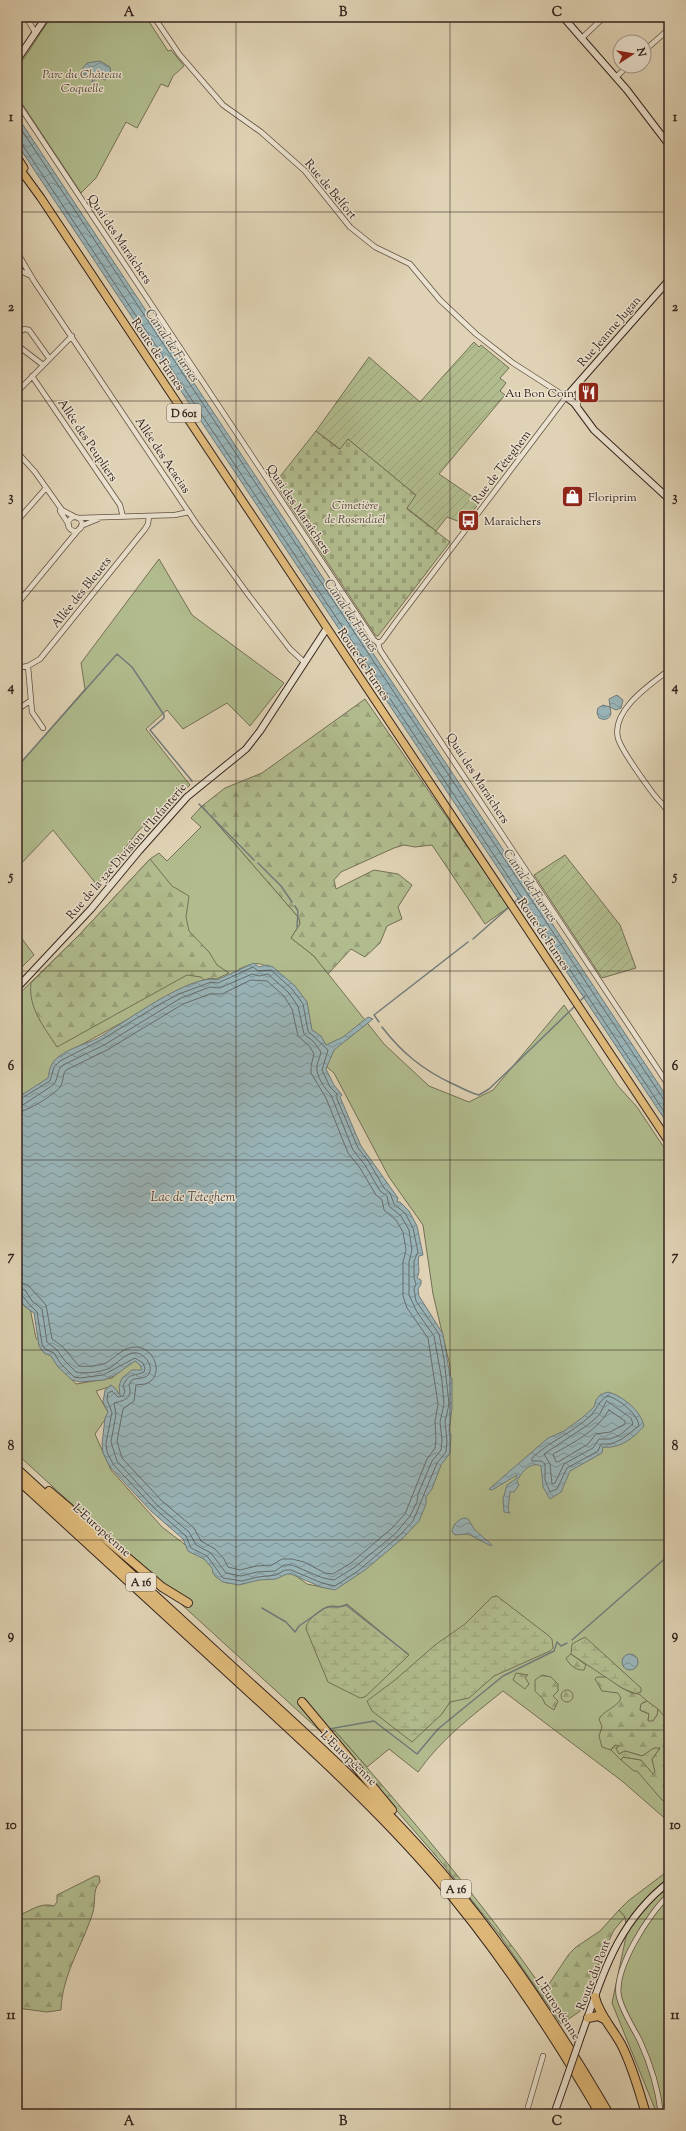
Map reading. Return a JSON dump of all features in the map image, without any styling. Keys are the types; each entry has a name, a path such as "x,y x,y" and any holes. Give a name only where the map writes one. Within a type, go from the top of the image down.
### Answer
{"highway":[{"path":"17,1465 162,1587 188,1603"},
{"name":"L'Européenne","path":"17,1469 328,1754 417,1845 469,1905 521,1974 563,2037 609,2114"},
{"name":"L'Européenne","path":"17,1479 319,1757 411,1849 468,1916 518,1983 561,2048 600,2114"},
{"path":"302,1702 399,1819 417,1845"},
{"path":"595,1997 597,2006 607,2021 630,2065 646,2114"},
{"path":"588,2018 598,2016 607,2021"}],"main road":[{"path":"17,60 46,17"},
{"path":"563,17 616,77 669,145"},
{"name":"Route de Furnes","path":"17,157 41,198"},
{"name":"Route de Furnes","path":"17,165 41,198 669,1142"},
{"name":"Rue Jeanne Jugan","path":"566,397 669,280"},
{"path":"566,397 574,403 597,433 669,499"},
{"name":"Rue de la 32e Division d'Infanterie","path":"17,988 96,903 139,851 187,797 246,749 263,727 327,628"},
{"name":"Rue de la 32e Division d'Infanterie","path":"17,982 44,959"},
{"name":"Route du Pont","path":"554,2114 611,1955 624,1930 645,1904 669,1882"}],"street":[{"path":"26,17 35,32"},
{"path":"581,39 604,17"},
{"name":"Rue de Belfort","path":"156,18 177,52 223,105 258,129 296,162 315,182 350,227 375,247 410,264 440,300 476,334 517,366 566,397"},
{"path":"652,44 669,29"},
{"path":"616,77 619,74"},
{"name":"Quai des Maraîchers","path":"17,102 374,640 378,643 380,649 669,1086"},
{"name":"Allée des Acacias","path":"17,252 34,281 189,512 250,597 293,651 304,662"},
{"path":"23,262 17,268 25,272 34,281"},
{"path":"17,334 25,329 30,330 50,358"},
{"path":"17,392 72,336"},
{"path":"17,345 42,365"},
{"name":"Allée des Peupliers","path":"32,376 120,505 123,517"},
{"path":"578,383 577,400 580,412"},
{"name":"Rue de Téteghem","path":"378,643 394,625 566,397"},
{"path":"17,452 46,488 70,527"},
{"path":"17,521 46,488"},
{"path":"57,504 65,513 82,521 80,528"},
{"path":"69,540 71,534 70,519 76,517 106,518 189,512"},
{"name":"Allée des Bleuets","path":"17,668 28,666 42,658 147,526 149,516"},
{"path":"17,604 80,528 93,520 106,518"},
{"path":"70,527 80,528"},
{"path":"28,666 32,713 43,728"},
{"path":"669,670 635,697 624,713 617,732 621,744 650,790 669,813"},
{"path":"17,710 30,701"},
{"path":"661,2114 657,2088 651,2066 624,2010 619,1991 622,1976 635,1941 658,1908 669,1896"},
{"path":"526,2114 543,2056"}],"green space":[{"name":"Parc du Château Coquelle","path":"51,17 146,17 168,51 171,50 184,66 173,76 168,87 161,84 137,128 126,122 96,178 81,193 17,96 17,89 19,88 17,69"},
{"path":"474,342 479,347 481,345 509,368 500,378 506,383 500,391 505,395 439,474 480,502 465,521 462,519 460,522 447,517 436,531 407,508 416,495 348,439 340,449 316,431 369,357 420,402"},
{"name":"Cimetière de Rosendaël","path":"316,431 339,449 348,439 416,495 407,509 450,542 378,636 376,636 275,483"},
{"path":"159,559 192,615 284,683 250,726 227,703 183,729 167,710 146,729 190,785 138,831 97,885 53,830 17,868 17,767 85,689 81,663"},
{"path":"365,699 509,907 485,924 432,845 415,847 404,845 394,848 341,872 334,880 336,889 374,870 398,874 412,885 398,907 402,919 387,926 380,943 365,957 351,949 328,974 314,956 291,938 300,924 299,918 202,806 225,788 262,773"},
{"path":"202,806 299,918 300,924 291,938 314,956 384,1044 429,1086 469,1102 493,1090 564,1005 618,1086 637,1107 669,1155 669,1822 622,1781 503,1691 447,1738 418,1772 389,1749 367,1767 335,1731 320,1731 17,1454 17,1296 30,1308 36,1338 76,1384 112,1378 128,1364 140,1358 155,1378 125,1401 109,1387 96,1391 109,1414 95,1434 111,1470 162,1527 209,1563 226,1583 291,1572 307,1584 331,1589 350,1577 451,1395 450,1366 433,1294 423,1225 389,1177 334,1073 322,1063 275,971 261,964 253,964 239,969 234,1004 183,989 61,1056 52,1078 17,1101 17,996 81,933 150,859 159,853 167,861 201,827 191,818"},
{"path":"565,855 620,925 636,968 602,978 534,875"},
{"path":"150,859 172,886 189,896 186,917 189,931 209,952 217,965 229,973 216,979 211,978 204,980 201,977 187,975 57,1047 42,1025 34,1009 31,983 81,933"},
{"path":"17,932 34,955 17,972"},
{"path":"497,1596 549,1636 552,1639 553,1648 550,1651 494,1676 469,1698 450,1702 442,1714 412,1742 372,1711 367,1701 395,1680 435,1645 465,1624 492,1597"},
{"path":"347,1604 409,1655 365,1697 360,1698 328,1682 306,1629 307,1625 315,1614 323,1609 331,1606 341,1606"},
{"path":"585,1637 641,1688 641,1692 636,1694 622,1688 571,1654 572,1644"},
{"path":"571,1654 586,1665 584,1670 576,1668 569,1663 566,1658"},
{"path":"516,1673 528,1675 525,1677 529,1684 525,1689 513,1680"},
{"path":"542,1675 551,1677 558,1684 558,1691 553,1696 558,1701 554,1710 545,1704 543,1699 535,1691 535,1680"},
{"path":"597,1677 608,1677 622,1688 632,1693 639,1694 647,1701 643,1703 640,1710 649,1714 648,1720 658,1711 658,1709 669,1722 669,1804 662,1800 637,1771 634,1771 621,1760 622,1757 642,1760 653,1773 652,1759 660,1748 642,1756 625,1751 619,1754 616,1752 616,1748 618,1747 615,1745 611,1750 602,1747 599,1736 602,1727 599,1719 604,1713 617,1704 621,1698 618,1693 602,1691 595,1679"},
{"path":"565,1690 569,1690 573,1696 569,1702 565,1702 561,1698 561,1694"},
{"path":"647,1701 658,1709 657,1715 653,1721 648,1721 649,1714 640,1710 641,1704"},
{"path":"328,1731 335,1731 416,1825 494,1922 543,1989 549,1984 569,1954 576,1947 600,1931 619,1910 625,1917 614,1930 603,1953 585,2004 579,2012 561,2024 499,1934 442,1863"},
{"path":"615,1745 619,1746 616,1748 619,1754 625,1751 642,1756 654,1748 660,1748 652,1759 655,1772 653,1774 641,1760 623,1757 621,1760 611,1750"},
{"path":"669,1870 669,2114 657,2114 612,2003 627,1932 625,1917 619,1910 628,1901"},
{"path":"95,1876 99,1876 100,1882 95,1892 93,1912 65,1984 61,2010 47,2012 17,2008 17,1949 20,1948 20,1915 41,1906 54,1906 57,1902 57,1895"}],"water":[{"path":"100,61 110,67 111,77 105,80 96,77 93,83 94,73 85,75 82,72 82,69 87,63"},
{"path":"17,116 669,1100 669,1126 17,144"},
{"path":"617,695 623,700 621,708 616,710 610,707 609,699"},
{"path":"603,705 610,707 611,713 608,718 599,718 597,713 598,708"},
{"name":"Lac de Téteghem","path":"254,963 259,967 267,965 273,967 295,986 307,1002 312,1030 321,1036 326,1045 343,1037 368,1017 373,1019 334,1050 326,1069 334,1085 342,1095 340,1097 361,1146 398,1198 397,1202 400,1202 409,1211 417,1226 423,1255 419,1256 419,1273 417,1278 421,1280 421,1284 418,1289 419,1296 443,1334 450,1376 452,1378 452,1408 449,1431 451,1435 450,1453 441,1465 432,1489 426,1497 426,1504 419,1521 403,1538 365,1570 335,1590 321,1587 291,1574 287,1574 276,1579 259,1580 239,1585 223,1582 216,1577 212,1568 204,1559 188,1551 183,1539 151,1511 110,1467 103,1453 102,1444 105,1418 108,1412 103,1402 105,1390 111,1385 120,1395 119,1386 122,1378 132,1370 142,1370 140,1365 135,1361 114,1376 104,1380 80,1382 72,1380 58,1367 51,1356 44,1353 39,1346 34,1313 25,1307 17,1295 17,1098 48,1078 54,1061 64,1053 98,1038 174,991 206,980 217,980"},
{"path":"608,1392 620,1397 630,1405 639,1415 644,1426 630,1439 620,1445 603,1447 602,1453 570,1471 561,1492 550,1499 543,1487 541,1466 530,1466 524,1471 517,1481 519,1485 514,1492 510,1492 508,1510 510,1513 504,1512 503,1499 507,1485 516,1479 517,1475 492,1490 489,1489 548,1438 564,1431 583,1417 594,1407 596,1400 600,1395"},
{"path":"464,1518 468,1519 475,1530 492,1545 491,1546 468,1534 455,1535 452,1532 456,1523"},
{"path":"630,1654 637,1659 638,1662 633,1669 630,1670 623,1665 622,1662 627,1655"}],"waterway":[{"path":"17,767 117,654 132,667 164,715 164,718 150,730 192,781"},
{"path":"199,804 254,860"},
{"path":"258,863 281,886 292,902"},
{"path":"515,902 519,898"},
{"path":"295,906 298,911 297,927"},
{"path":"473,939 508,908"},
{"path":"379,1022 374,1015 468,942"},
{"path":"581,1000 585,996"},
{"path":"382,1027 405,1053 423,1067 442,1079 469,1092 479,1095 489,1089 574,1007"},
{"path":"572,1640 669,1555"},
{"path":"262,1608 286,1622 295,1632 299,1626 325,1608 341,1607 346,1605 408,1654"},
{"path":"329,1729 374,1721 417,1754 438,1729 503,1676 554,1651 557,1642 561,1646 567,1643"}],"place":[{"name":"Au Bon Coin","path":"589,393"},
{"name":"Floriprim","path":"572,497"},
{"name":"Maraîchers","path":"468,521"}],"water label":[{"name":"Canal de Furnes","path":"173,345"},
{"name":"Canal de Furnes","path":"352,615"},
{"name":"Canal de Furnes","path":"531,885"}]}
